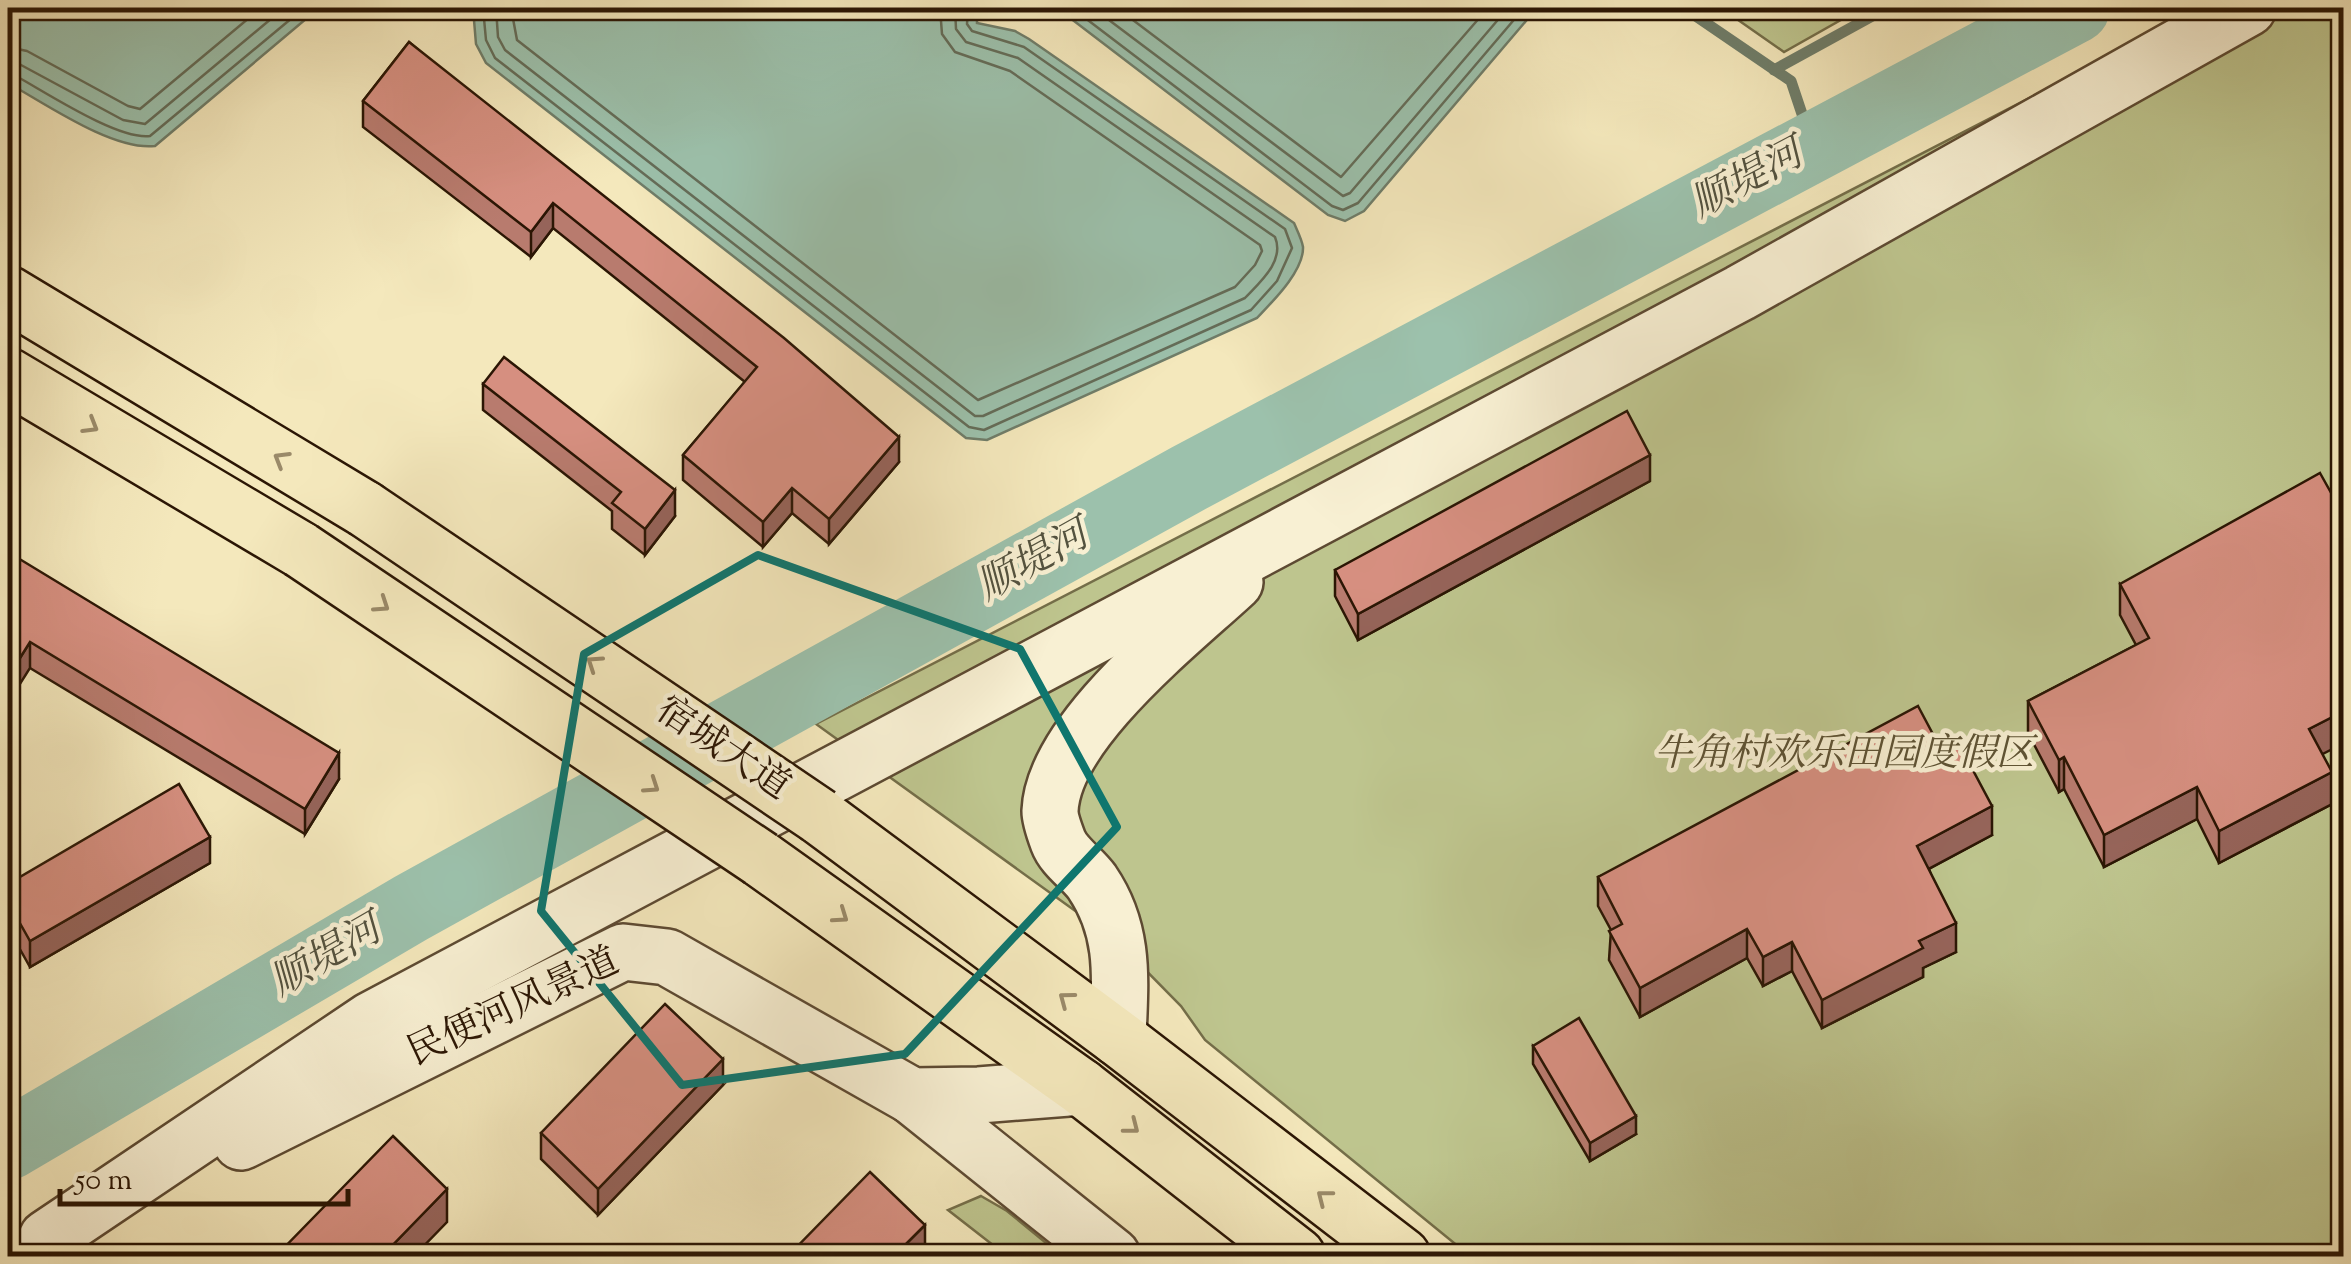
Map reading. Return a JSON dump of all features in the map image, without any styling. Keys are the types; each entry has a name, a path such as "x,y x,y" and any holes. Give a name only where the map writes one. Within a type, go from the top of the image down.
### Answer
{"main road":[{"name":"宿城大道","path":"8,294 365,509 820,816 1402,1256"},
{"name":"宿城大道","path":"8,376 301,550 761,859 1081,1087 1297,1256"}],"street":[{"path":"32,1248 372,1020 1740,293 2248,8"},
{"path":"1118,1038 1121,956 1109,915 1092,882 1059,845 1050,812 1060,776 1082,734 1108,702 1288,532"},
{"name":"民便河风景道","path":"32,1248 623,952 667,957 912,1096 1112,1256"},
{"path":"912,1096 1081,1087"}],"highlighted area":[{"path":"758,555 1020,649 1117,827 905,1054 682,1085 541,911 584,654"}],"green space":[{"path":"1721,8 1862,8 1784,52"},
{"name":"牛角村欢乐田园度假区","path":"2204,8 2343,8 2343,1256 1470,1256 1205,1040 1181,1006 1117,941 816,724"},
{"path":"981,1196 1007,1211 1062,1256 1007,1256 948,1210"}],"water":[{"path":"8,8 319,8 155,146 138,146 100,134 8,83"},
{"path":"473,8 977,8 977,23 1015,31 1029,39 1294,223 1302,256 1286,286 1257,318 987,440 966,438 486,63 476,44"},
{"path":"1057,8 1537,8 1364,211 1345,221 1328,215"}],"building":[{"path":"409,42 784,338 899,437 829,519 792,488 763,522 683,455 757,367 553,203 531,232 363,101"},
{"path":"504,357 675,490 645,529 612,503 621,492 483,384"},
{"path":"1627,411 1650,455 1358,614 1335,570"},
{"path":"2320,473 2344,516 2344,711 2309,729 2332,772 2219,831 2197,787 2104,835 2064,757 2059,760 2028,701 2149,638 2120,584"},
{"path":"8,552 339,753 305,809 30,642 8,677"},
{"path":"1918,706 1943,753 1959,744 1992,806 1917,846 1956,923 1919,941 1923,948 1822,1000 1792,942 1763,957 1747,929 1640,988 1609,931 1622,924 1598,877"},
{"path":"179,784 210,837 30,941 8,902 8,884"},
{"path":"665,1004 723,1059 598,1189 541,1133"},
{"path":"1579,1018 1636,1116 1590,1143 1533,1046"},
{"path":"393,1136 447,1189 382,1256 276,1256"},
{"path":"870,1172 925,1225 894,1256 788,1256"}],"waterway":[{"path":"1684,8 1791,81 1813,147"},
{"path":"1774,70 1887,8"},
{"name":"顺堤河","path":"8,1145 411,908 1189,478 2075,8"}]}
